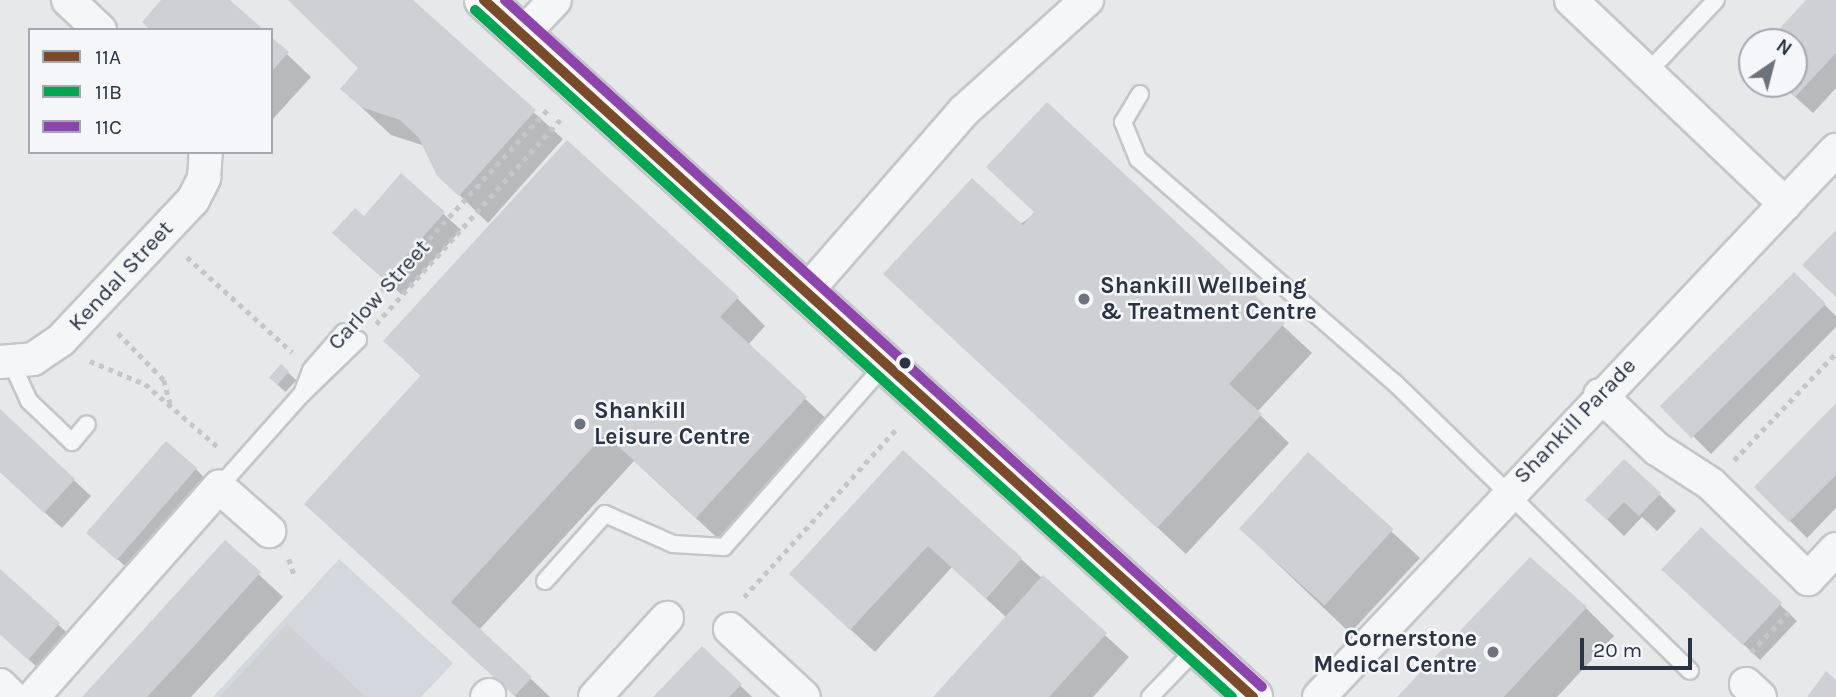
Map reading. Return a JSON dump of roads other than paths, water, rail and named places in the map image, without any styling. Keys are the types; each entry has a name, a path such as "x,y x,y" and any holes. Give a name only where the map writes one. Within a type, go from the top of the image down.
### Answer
{"main road":[{"path":"484,0 1253,697"}],"street":[{"path":"68,0 98,28"},
{"path":"522,35 555,0"},
{"path":"807,291 964,111 1087,0"},
{"path":"1587,5 1647,73 1785,204"},
{"name":"Shankill Parade","path":"1318,697 1507,492 1836,149"},
{"name":"Kendal Street","path":"6,363 45,351 198,211 206,154"},
{"path":"1600,395 1657,449 1711,484 1808,579 1836,549"},
{"path":"229,476 269,531"},
{"name":"Carlow Street","path":"33,697 229,476"},
{"path":"595,697 667,618"},
{"path":"730,629 804,697"},
{"path":"0,685 12,697"}],"lane":[{"path":"1647,73 1716,0"},
{"path":"1140,94 1123,122 1138,159 1395,383 1690,671"},
{"name":"Carlow Street","path":"229,476 302,394 351,336 311,370 302,394"},
{"path":"6,363 29,401 72,442 87,424"},
{"path":"545,581 605,514 673,544 724,547 886,363"},
{"path":"1150,697 1198,647"}],"place":[{"name":"Shankill Wellbeing & Treatment Centre","path":"1084,299"},
{"name":"Shankill Leisure Centre","path":"580,424"},
{"name":"Cornerstone Medical Centre","path":"1493,652"}]}
